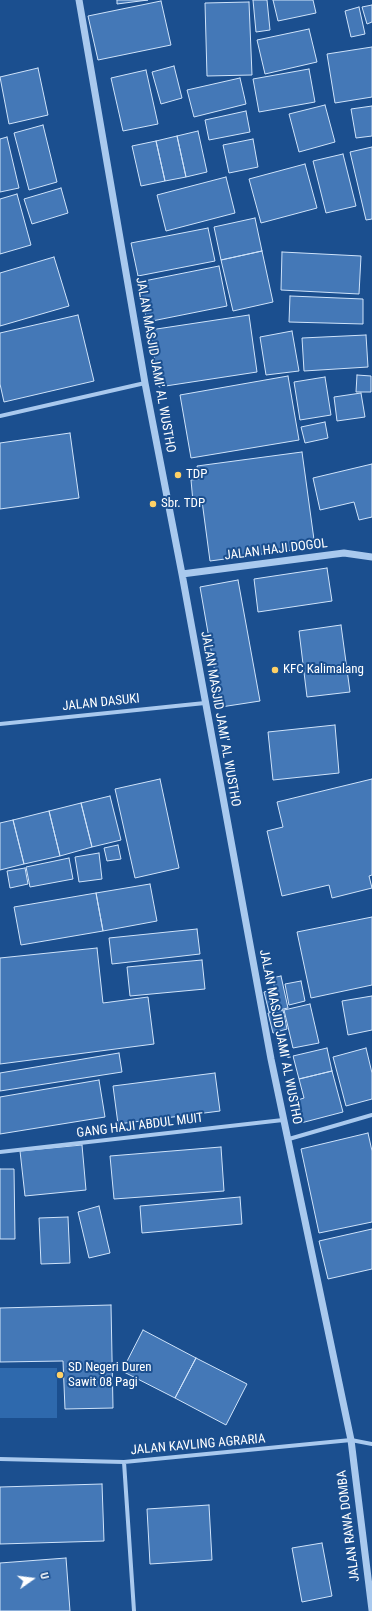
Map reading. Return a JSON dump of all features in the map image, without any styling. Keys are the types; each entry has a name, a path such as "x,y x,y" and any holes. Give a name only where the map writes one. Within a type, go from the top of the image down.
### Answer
{"street":[{"name":"JALAN MASJID JAMI' AL WUSTHO","path":"79,0 145,383 182,574 283,1120 289,1139 351,1440"},
{"path":"0,416 145,383"},
{"name":"JALAN HAJI DOGOL","path":"182,574 344,553 372,557"},
{"name":"JALAN DASUKI","path":"0,724 205,703"},
{"path":"289,1139 372,1115"},
{"name":"GANG HAJI ABDUL MUIT","path":"0,1152 283,1120"},
{"name":"JALAN KAVLING AGRARIA","path":"134,1611 124,1462 351,1440 372,1444"},
{"name":"JALAN RAWA DOMBA","path":"351,1440 372,1610"},
{"path":"0,1460 124,1462"}],"shaded area":[{"path":"0,1368 57,1368 57,1418 0,1418"}],"building":[{"path":"117,0 148,0 117,4"},
{"path":"253,0 267,0 270,30 256,32"},
{"path":"273,0 313,0 316,13 278,21"},
{"path":"161,1 171,45 98,60 88,16"},
{"path":"249,2 252,75 207,76 205,3"},
{"path":"372,5 372,22 367,24 362,7"},
{"path":"359,7 365,34 351,37 345,11"},
{"path":"309,29 317,62 265,74 257,40"},
{"path":"372,47 372,97 335,103 327,54"},
{"path":"174,66 182,98 161,104 152,72"},
{"path":"38,68 48,115 9,124 0,77"},
{"path":"309,69 315,102 259,112 253,79"},
{"path":"146,70 158,124 123,131 111,78"},
{"path":"240,78 246,104 194,117 187,90"},
{"path":"325,105 335,142 299,152 289,114"},
{"path":"372,106 372,136 356,138 351,109"},
{"path":"246,111 250,132 209,140 205,120"},
{"path":"43,125 57,182 29,190 14,133"},
{"path":"198,131 207,172 186,177 177,136"},
{"path":"177,136 186,177 165,181 156,141"},
{"path":"7,137 19,188 0,192 0,139"},
{"path":"253,139 258,167 229,173 223,145"},
{"path":"156,141 165,181 141,186 132,146"},
{"path":"372,147 372,219 366,220 350,152"},
{"path":"343,154 356,206 326,213 313,161"},
{"path":"305,164 317,208 261,223 249,179"},
{"path":"226,177 235,213 166,231 157,195"},
{"path":"61,188 68,213 32,224 24,199"},
{"path":"17,194 31,245 0,254 0,199"},
{"path":"255,218 262,251 221,260 214,227"},
{"path":"208,228 215,261 138,276 131,243"},
{"path":"262,251 273,302 233,311 221,260"},
{"path":"282,252 361,256 359,294 281,290"},
{"path":"54,257 69,306 0,326 0,273"},
{"path":"219,266 227,306 147,322 139,282"},
{"path":"290,296 363,299 363,324 289,322"},
{"path":"78,315 94,381 4,402 0,384 0,333"},
{"path":"249,315 257,372 159,387 150,330"},
{"path":"292,331 299,371 266,375 260,337"},
{"path":"366,335 368,367 304,371 302,338"},
{"path":"357,375 371,376 371,392 356,392"},
{"path":"288,376 299,440 191,458 180,395"},
{"path":"325,377 331,415 300,420 294,382"},
{"path":"361,393 365,417 337,421 334,397"},
{"path":"325,422 328,438 305,443 301,427"},
{"path":"70,433 79,498 0,509 0,443"},
{"path":"302,452 315,547 210,561 202,501 193,502 191,480 199,479 197,466"},
{"path":"372,464 372,517 359,520 354,502 320,510 313,478"},
{"path":"327,568 332,601 258,612 254,579"},
{"path":"238,580 260,701 221,707 200,587"},
{"path":"341,625 350,692 307,697 299,631"},
{"path":"335,725 339,773 273,780 268,732"},
{"path":"160,779 179,868 135,878 115,789"},
{"path":"372,779 372,875 369,876 372,888 332,898 329,885 282,896 267,831 283,827 277,802"},
{"path":"110,796 121,840 92,847 81,803"},
{"path":"81,803 92,847 60,856 49,811"},
{"path":"49,811 60,856 24,864 13,820"},
{"path":"13,820 24,864 0,870 0,823"},
{"path":"118,845 121,859 107,861 104,848"},
{"path":"99,853 102,879 79,882 75,857"},
{"path":"69,858 73,879 30,887 26,867"},
{"path":"25,868 28,884 10,888 7,871"},
{"path":"150,884 157,921 103,931 96,893"},
{"path":"96,893 103,931 21,945 14,907"},
{"path":"372,917 372,985 311,998 297,932"},
{"path":"197,929 200,954 112,964 109,938"},
{"path":"97,948 103,1003 148,997 154,1044 0,1064 0,958"},
{"path":"202,960 205,989 130,996 127,967"},
{"path":"281,976 288,1008 269,1012 264,992 275,989 272,978"},
{"path":"301,981 305,1001 289,1005 285,984"},
{"path":"372,996 372,1030 348,1035 342,1001"},
{"path":"310,1004 319,1043 293,1048 284,1010"},
{"path":"283,1010 287,1029 273,1033 268,1013"},
{"path":"327,1048 332,1071 299,1079 293,1056"},
{"path":"366,1048 372,1073 372,1099 346,1106 333,1057"},
{"path":"119,1053 122,1072 0,1091 0,1073"},
{"path":"332,1071 343,1112 297,1124 291,1102 304,1098 299,1079"},
{"path":"215,1073 220,1111 118,1124 113,1086"},
{"path":"99,1080 105,1117 0,1134 0,1097"},
{"path":"368,1133 372,1151 372,1222 319,1233 301,1149"},
{"path":"82,1145 86,1190 25,1196 20,1151"},
{"path":"221,1147 224,1191 114,1199 110,1156"},
{"path":"0,1169 14,1169 15,1239 0,1239"},
{"path":"240,1197 242,1224 142,1233 140,1206"},
{"path":"99,1206 110,1253 89,1258 78,1212"},
{"path":"68,1217 70,1263 41,1264 39,1218"},
{"path":"372,1229 372,1269 328,1279 319,1241"},
{"path":"111,1305 113,1408 65,1409 63,1361 0,1362 0,1308"},
{"path":"143,1330 196,1358 175,1398 122,1371"},
{"path":"196,1358 247,1384 226,1425 175,1398"},
{"path":"102,1484 104,1541 0,1544 0,1487"},
{"path":"209,1505 212,1560 150,1564 147,1509"},
{"path":"322,1543 332,1596 302,1602 292,1548"},
{"path":"66,1558 70,1611 0,1611 0,1563"}],"place":[{"name":"TDP","path":"178,475"},
{"name":"Sbr. TDP","path":"153,504"},
{"name":"KFC Kalimalang","path":"275,670"},
{"name":"SD Negeri Duren Sawit 08 Pagi","path":"60,1375"}]}
